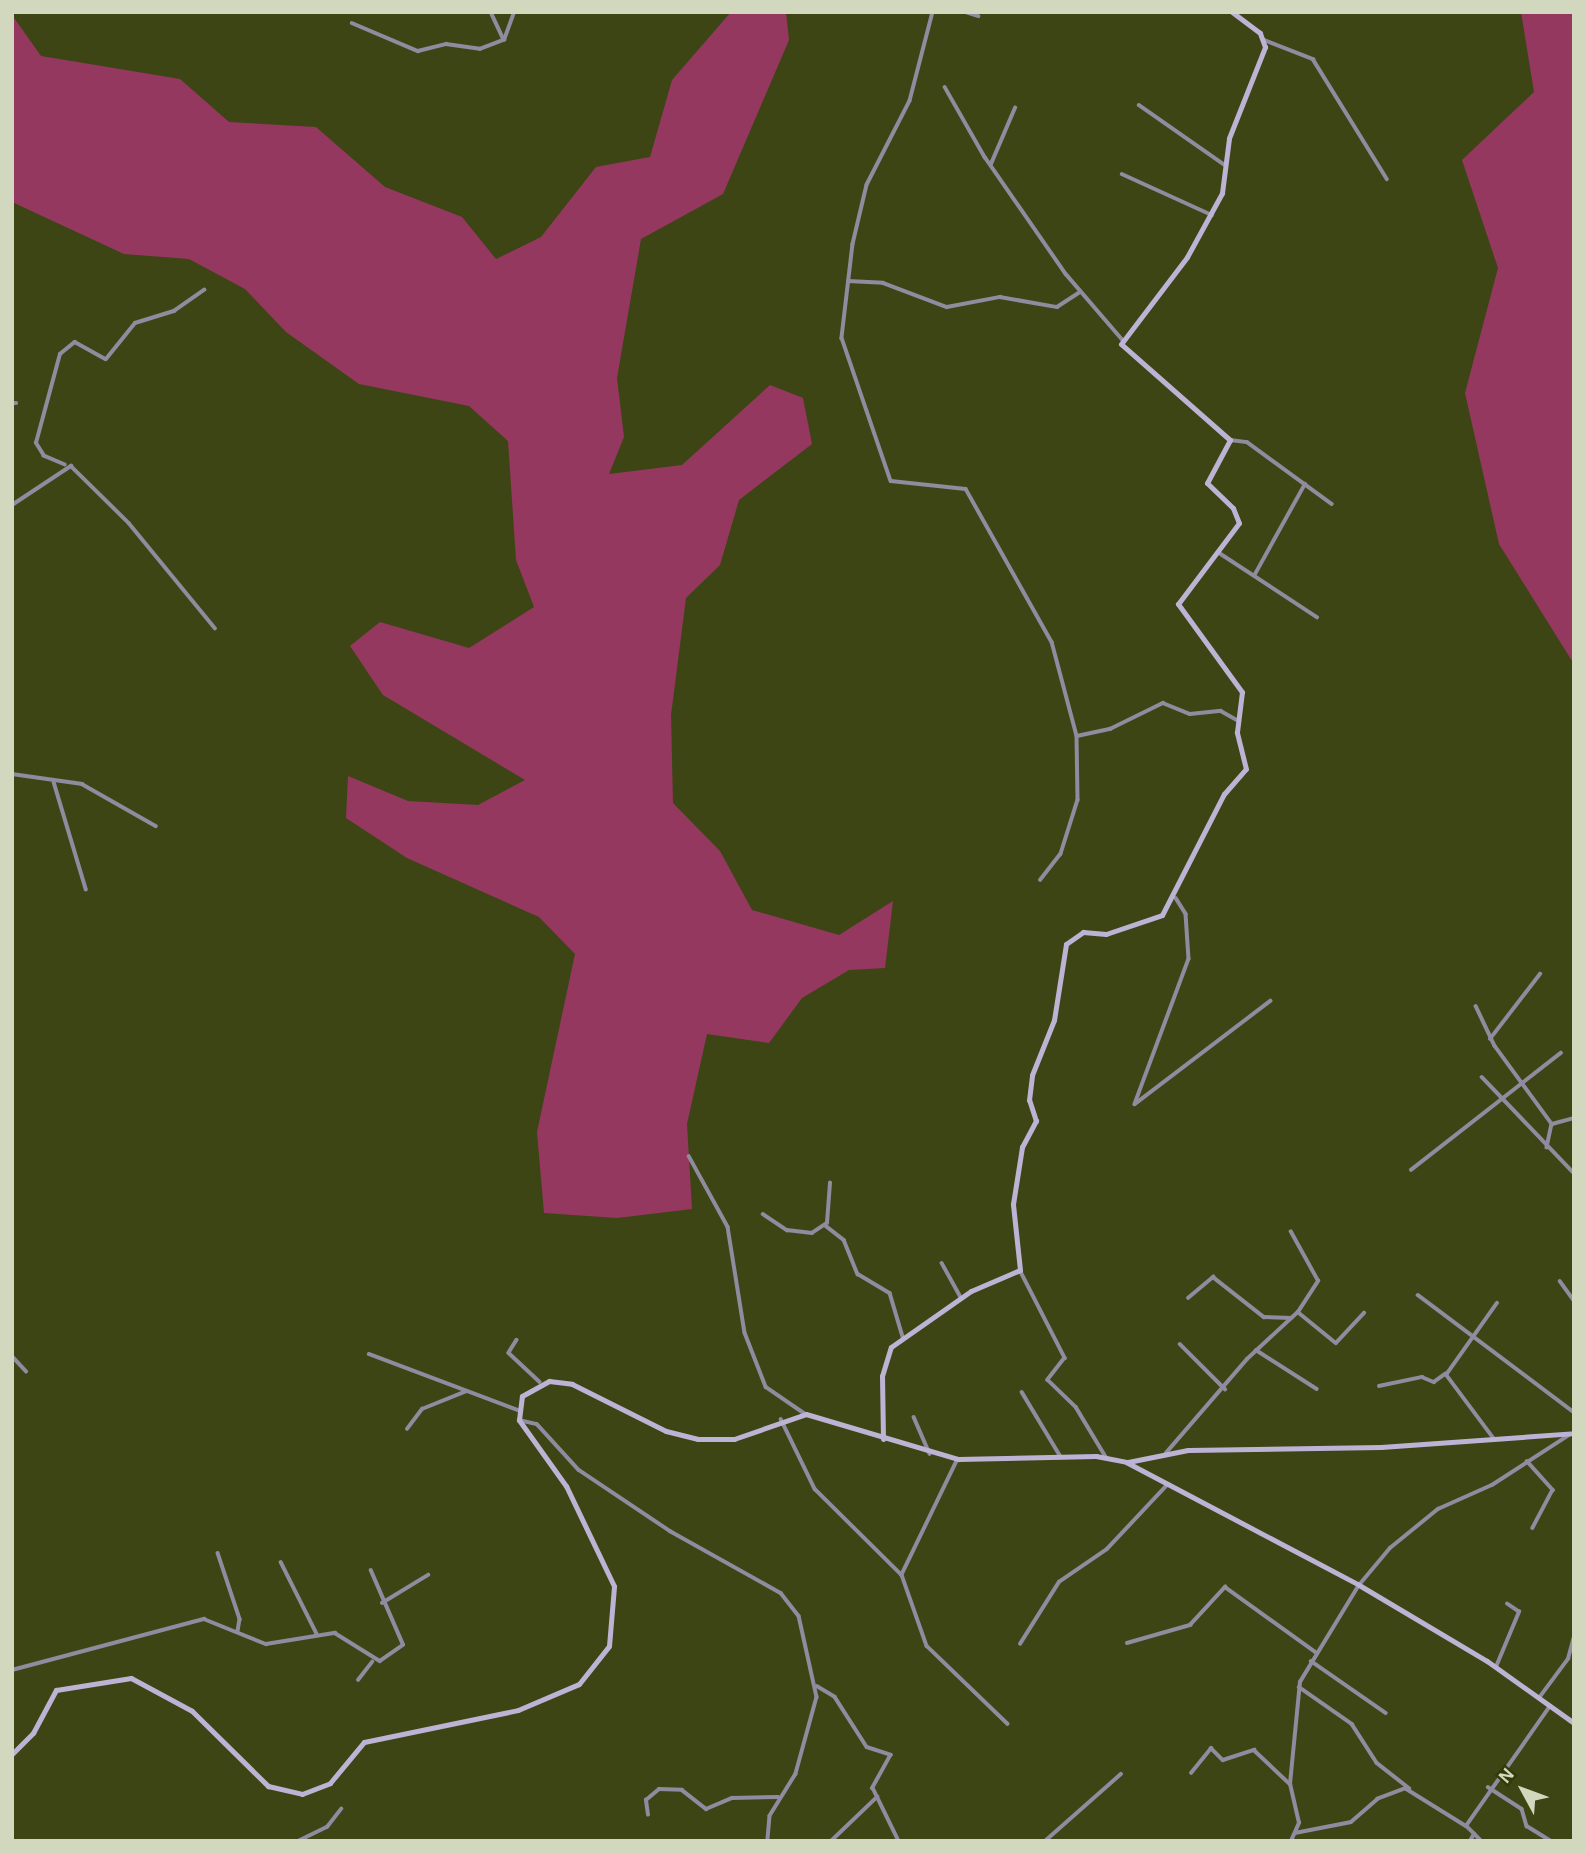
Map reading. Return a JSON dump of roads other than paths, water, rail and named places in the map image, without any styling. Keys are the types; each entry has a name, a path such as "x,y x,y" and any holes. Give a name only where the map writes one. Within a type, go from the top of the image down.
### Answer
{"street":[{"path":"491,12 504,40"},
{"path":"352,23 418,51 446,44 480,49 504,40 514,12"},
{"path":"933,12 910,102 867,185 848,281 842,338 886,472 898,483 966,489 1052,642 1077,736 1074,825 1041,880"},
{"path":"966,12 978,16"},
{"path":"1232,12 1264,40 1313,59 1387,179"},
{"path":"1122,339 1213,215 1227,166 1229,138 1264,40"},
{"path":"945,87 991,164 1080,292 1122,339 1125,352 1218,423 1230,440 1247,442 1332,504"},
{"path":"1139,105 1227,166"},
{"path":"991,164 1015,107"},
{"path":"1122,174 1213,215"},
{"path":"848,281 883,283 947,307 1000,298 1057,307 1080,292"},
{"path":"204,290 174,311 135,323 106,359 75,342 60,354 36,443 44,456 65,466 129,523 215,628"},
{"path":"1106,1457 1076,1407 1048,1380 1065,1358 1020,1270 1013,1204 1022,1147 1036,1121 1029,1100 1032,1075 1054,1020 1063,950 1083,932 1106,934 1155,920 1176,898 1224,794 1245,769 1239,721 1242,692 1178,604 1220,554 1238,515 1207,483 1230,440"},
{"path":"12,505 65,466"},
{"path":"1254,576 1305,484"},
{"path":"1220,554 1317,618"},
{"path":"1077,736 1110,729 1163,703 1190,714 1222,712 1239,721"},
{"path":"12,774 82,784 156,826"},
{"path":"54,782 86,889"},
{"path":"1176,898 1186,914 1189,959 1135,1104 1270,1000"},
{"path":"1490,1039 1539,974"},
{"path":"1476,1006 1490,1039 1552,1124 1547,1147"},
{"path":"1411,1170 1561,1053"},
{"path":"1482,1077 1501,1102 1574,1173"},
{"path":"1552,1124 1574,1118"},
{"path":"688,1156 727,1227 745,1333 766,1387 806,1415 930,1454 958,1459 1106,1457 1126,1462 1359,1585 1496,1667 1574,1724"},
{"path":"826,1226 833,1205 830,1183"},
{"path":"763,1214 796,1233 826,1226 845,1240 858,1274 890,1293 903,1337"},
{"path":"1165,1454 1225,1389 1256,1350 1298,1312 1319,1278 1291,1232"},
{"path":"942,1263 961,1297"},
{"path":"883,1439 883,1365 903,1337 961,1297 1020,1270"},
{"path":"1188,1298 1213,1277 1264,1317 1292,1318"},
{"path":"1560,1281 1574,1300"},
{"path":"1418,1295 1574,1412"},
{"path":"1379,1386 1422,1377 1434,1382 1446,1373 1497,1303"},
{"path":"1298,1312 1336,1342 1364,1312"},
{"path":"517,1340 509,1353 540,1382 572,1384 691,1438 734,1439 781,1419 806,1415"},
{"path":"1180,1344 1225,1389"},
{"path":"1256,1350 1317,1389"},
{"path":"369,1354 518,1410"},
{"path":"12,1356 26,1370"},
{"path":"1446,1373 1493,1438"},
{"path":"12,1754 33,1733 56,1690 131,1678 192,1711 268,1786 302,1794 330,1783 364,1742 518,1710 579,1684 609,1646 614,1586 566,1486 519,1420 518,1410 522,1396 540,1382"},
{"path":"407,1429 422,1409 469,1391"},
{"path":"1022,1392 1061,1457"},
{"path":"914,1418 930,1454"},
{"path":"781,1419 815,1489 902,1575 927,1646 1007,1724"},
{"path":"519,1420 537,1424 579,1470 670,1531 781,1593 799,1616 817,1686 807,1743 779,1797 768,1841"},
{"path":"1126,1462 1165,1454 1574,1433"},
{"path":"1291,1841 1295,1833 1290,1784 1299,1687 1311,1661 1359,1585 1390,1548 1438,1510 1574,1433"},
{"path":"902,1575 958,1459"},
{"path":"1527,1461 1553,1490 1532,1528"},
{"path":"1020,1644 1059,1582 1107,1549 1168,1483"},
{"path":"218,1553 240,1619 238,1631"},
{"path":"281,1562 317,1634"},
{"path":"358,1679 372,1661 403,1645 381,1603 371,1571"},
{"path":"381,1603 428,1575"},
{"path":"1127,1643 1190,1625 1225,1587 1317,1653"},
{"path":"1496,1667 1519,1612 1507,1604"},
{"path":"12,1670 187,1621 238,1631 265,1644 335,1633 372,1661"},
{"path":"1539,1698 1568,1659 1574,1636"},
{"path":"1311,1661 1386,1713"},
{"path":"817,1686 835,1697 867,1747 891,1755 873,1783 899,1841"},
{"path":"1299,1687 1352,1724 1377,1763 1466,1826 1481,1841"},
{"path":"1466,1826 1488,1787 1550,1706"},
{"path":"1191,1773 1211,1748 1223,1760 1254,1750 1290,1784"},
{"path":"1045,1841 1121,1774"},
{"path":"1488,1787 1522,1809 1530,1829 1551,1841"},
{"path":"1295,1833 1350,1822 1377,1799 1409,1788"},
{"path":"648,1815 646,1800 659,1789 682,1790 706,1809 732,1798 779,1797"},
{"path":"831,1841 877,1797"},
{"path":"298,1841 327,1827 341,1809"},
{"path":"1470,1841 1474,1834"}]}
